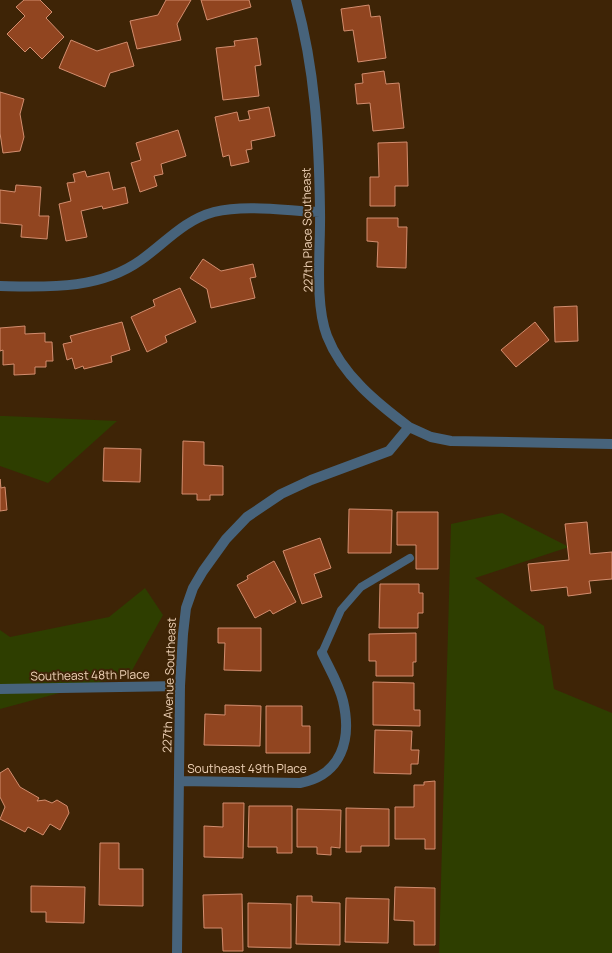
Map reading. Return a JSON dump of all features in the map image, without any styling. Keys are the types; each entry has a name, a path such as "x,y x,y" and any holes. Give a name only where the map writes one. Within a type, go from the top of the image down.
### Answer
{"street":[{"name":"227th Place Southeast","path":"296,0 311,73 319,135 321,302 327,336 339,359 358,385 409,427"},
{"path":"0,286 46,287 94,282 140,261 170,235 188,223 213,213 232,208 320,212"},
{"path":"409,427 431,437 451,441 612,444"},
{"name":"227th Avenue Southeast","path":"177,953 182,634 186,608 192,588 226,539 248,517 281,494 311,480 389,451 409,427"},
{"name":"Southeast 49th Place","path":"179,781 300,783 312,781 331,769 339,758 343,745 346,733 346,719 341,694 322,653"},
{"name":"Southeast 48th Place","path":"0,689 180,686"}],"lane":[{"path":"322,653 341,610 361,587 410,558"}],"green space":[{"path":"0,416 117,421 48,483 0,466"},
{"path":"502,513 569,547 475,578 544,626 554,689 612,713 612,953 439,953 451,524"},
{"path":"145,588 163,615 130,674 0,709 0,630 10,637 109,617"}],"building":[{"path":"24,0 40,0 52,12 46,18 64,37 42,59 30,47 25,52 7,34 25,16 16,7"},
{"path":"166,0 191,0 177,24 181,40 137,49 130,21 158,15"},
{"path":"201,0 249,0 251,7 207,20"},
{"path":"369,5 371,17 380,16 386,58 358,62 353,30 344,31 341,9"},
{"path":"257,38 261,65 255,66 259,96 223,100 216,48 235,46 234,41"},
{"path":"71,40 97,51 127,42 134,66 110,73 105,87 59,68"},
{"path":"384,71 386,84 399,83 404,128 373,131 370,103 357,104 355,84 363,83 362,74"},
{"path":"0,92 24,99 20,114 24,137 20,151 3,153 0,133"},
{"path":"269,107 275,136 251,141 252,149 246,150 249,162 231,166 229,155 223,157 215,117 237,112 239,121 250,119 248,111"},
{"path":"178,130 186,156 161,164 163,174 154,176 157,186 140,192 131,163 141,160 136,143"},
{"path":"407,142 408,186 395,186 395,206 370,206 370,177 379,177 378,143"},
{"path":"85,171 87,177 109,172 113,190 125,187 128,203 103,209 102,206 81,211 87,237 66,241 59,204 71,201 67,183 75,182 73,174"},
{"path":"16,185 41,187 39,216 49,216 47,239 21,237 22,225 0,223 0,190 15,192"},
{"path":"367,218 398,218 398,227 407,227 406,268 377,267 378,242 367,241"},
{"path":"203,259 221,271 253,264 256,277 250,278 255,298 211,308 207,289 190,278"},
{"path":"180,288 196,322 165,336 167,342 147,352 131,317 155,306 153,300"},
{"path":"577,306 578,341 555,342 554,307"},
{"path":"122,322 130,350 111,356 112,362 84,369 83,366 75,369 72,358 67,360 63,344 72,342 70,336"},
{"path":"535,322 549,340 516,367 501,350"},
{"path":"25,326 25,334 45,333 45,342 52,342 53,361 46,361 46,367 35,367 35,374 14,375 14,364 3,365 3,350 0,351 0,328"},
{"path":"183,441 204,442 204,465 223,466 223,495 210,495 210,500 197,500 197,494 182,494"},
{"path":"104,448 141,449 140,482 103,481"},
{"path":"0,479 1,488 5,487 7,510 0,511"},
{"path":"349,509 392,510 391,553 348,553"},
{"path":"397,512 438,512 438,569 416,569 416,545 397,545"},
{"path":"587,522 590,554 612,552 612,579 589,581 591,593 568,596 567,587 531,591 528,564 569,560 565,524"},
{"path":"320,538 331,568 314,574 322,597 302,604 283,551"},
{"path":"274,561 296,602 273,614 270,610 255,618 237,585 248,579 247,576"},
{"path":"380,584 419,584 419,593 423,593 423,613 418,613 418,628 379,628"},
{"path":"218,628 261,628 261,671 224,670 225,643 218,643"},
{"path":"416,633 416,662 413,662 413,676 376,676 376,661 369,661 369,634"},
{"path":"373,682 414,683 414,710 420,710 420,726 373,725"},
{"path":"225,705 261,706 260,746 204,745 205,714 225,715"},
{"path":"266,706 302,706 302,726 310,726 310,753 266,753"},
{"path":"375,730 412,731 411,750 419,750 418,764 411,764 411,774 374,773"},
{"path":"8,768 20,787 39,798 37,801 45,800 52,803 57,800 67,806 69,813 60,830 50,824 43,835 28,827 25,832 0,819 5,807 0,797 0,773"},
{"path":"435,781 435,849 425,849 425,839 395,839 395,807 414,807 414,785 424,785 424,782"},
{"path":"223,803 244,803 243,858 204,857 204,826 223,827"},
{"path":"249,806 292,806 292,853 277,853 277,847 248,847"},
{"path":"346,808 389,809 389,846 361,846 361,852 346,852"},
{"path":"297,809 341,810 340,848 331,847 331,855 317,854 317,847 297,847"},
{"path":"100,843 119,843 119,869 143,869 143,906 99,905"},
{"path":"31,886 85,887 84,923 46,922 46,912 31,912"},
{"path":"395,887 435,888 435,945 414,945 414,921 394,920"},
{"path":"242,894 243,951 223,951 222,928 204,928 203,895"},
{"path":"297,896 312,896 312,902 340,903 340,945 296,944"},
{"path":"346,898 389,899 388,943 345,942"},
{"path":"248,903 291,904 291,948 248,947"}]}
